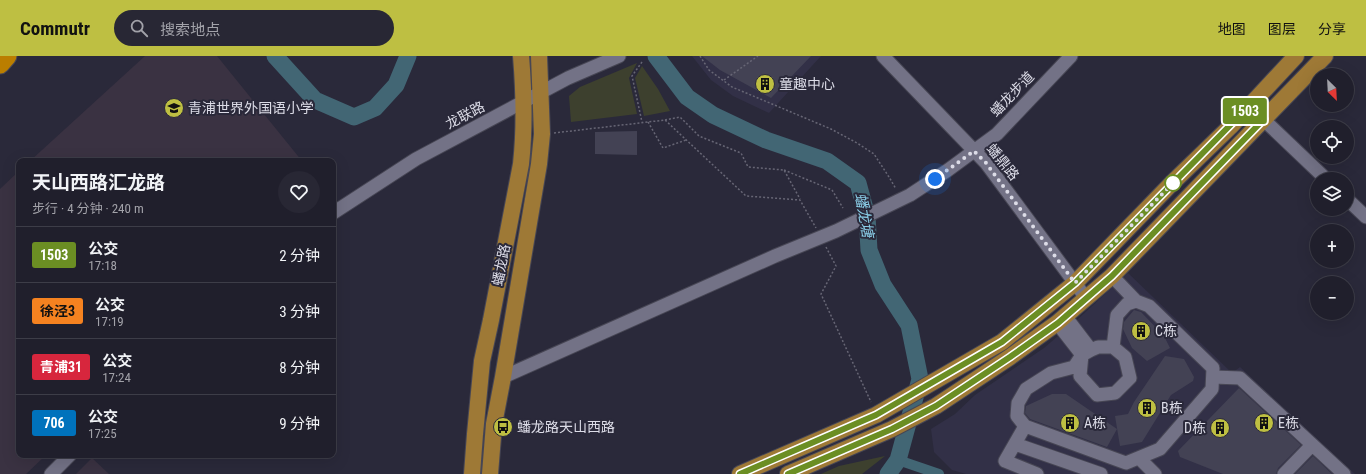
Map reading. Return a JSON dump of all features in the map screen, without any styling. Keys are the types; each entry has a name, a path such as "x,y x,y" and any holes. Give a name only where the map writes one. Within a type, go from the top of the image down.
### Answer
{"highway":[{"path":"0,64 7,56"}],"main road":[{"name":"蟠龙路","path":"472,474 482,361 520,164 523,139 524,101 521,56"},
{"name":"蟠龙路","path":"490,474 494,424 539,164 542,134 539,56"},
{"path":"740,474 876,415 1002,342 1075,283 1251,104 1296,56"},
{"path":"788,474 892,429 936,406 1010,357 1061,319 1112,276 1326,56"}],"street":[{"name":"龙联路","path":"336,211 416,159 568,78 619,56"},
{"name":"蟠龙步道","path":"503,377 836,231 898,201 948,170 997,134 1071,56"},
{"name":"蟠鼎路","path":"888,58 986,163 1086,298"},
{"path":"1251,104 1264,119 1319,172"},
{"path":"1354,206 1366,217"},
{"path":"1087,352 1080,376 1097,395 1115,393 1130,378 1125,356 1114,347 1098,347 1087,352 1074,367 1051,373 1026,389 1018,402 1017,416 1025,426 1124,469 1139,458 1160,449 1212,389 1213,368 1149,306 1136,301 1112,276"},
{"path":"1114,347 1117,315 1127,304 1136,301"},
{"path":"1061,319 1087,352"},
{"path":"1213,377 1240,378 1344,474"},
{"path":"1025,426 1005,461 1037,474"},
{"path":"1015,444 1101,474"},
{"path":"1284,474 1312,444"},
{"path":"51,474 67,458"},
{"path":"1139,458 1154,474"}],"path":[{"path":"700,56 709,70 732,87 831,129 874,154 889,176 898,201"},
{"path":"723,81 758,56"},
{"path":"642,62 632,76 642,122"},
{"path":"542,134 680,117 700,136 740,153 748,167 784,170 832,190 843,208"},
{"path":"665,120 746,196 800,200"},
{"path":"648,122 663,148 686,140"},
{"path":"784,170 836,266 821,294 876,415"}],"shaded area":[{"name":"青浦世界外国语小学","path":"145,56 217,56 300,158 33,158"},
{"path":"692,56 821,56 769,113 733,96 711,80"},
{"path":"16,174 16,458 43,458 26,474 0,474 0,189"},
{"path":"1128,273 1232,373 1240,367 1355,474 966,474 952,470 934,452 931,429 955,414 975,395 1044,348"},
{"path":"92,458 109,474 76,474"}],"green space":[{"path":"637,63 629,78 637,114 571,122 569,96 580,87"},
{"path":"642,66 658,89 670,111 644,116 635,78"},
{"path":"885,456 862,474 821,474 839,466"}],"building":[{"name":"童趣中心","path":"702,56 811,56 771,98 720,70"},
{"path":"637,131 637,155 595,154 595,132"},
{"name":"C栋","path":"1134,310 1141,312 1164,336 1170,348 1147,361 1132,348 1123,329 1124,322"},
{"name":"B栋","path":"1165,356 1184,359 1194,377 1193,381 1171,395 1142,442 1120,446 1115,416 1128,414 1134,402"},
{"path":"1239,388 1301,445 1278,468 1276,474 1223,474 1180,457 1178,451"},
{"name":"A栋","path":"1052,394 1066,394 1117,429 1107,447 1030,419 1025,413 1026,406"},
{"path":"1313,456 1332,474 1295,474"}],"waterway":[{"name":"蟠龙塘","path":"275,56 315,100 354,117 375,108 396,85 408,56"},
{"name":"蟠龙塘","path":"656,56 687,97 713,115 766,140 827,161 858,183 867,216 869,250 883,285 909,325 920,379 898,460 888,474"},
{"path":"898,460 939,474"}],"bus line":[{"name":"1503","path":"740,474 876,415 1002,342 1075,283 1251,104 1264,119 1112,276 1058,323 936,406 892,429 788,474"}],"place":[{"name":"童趣中心","path":"765,84"},
{"name":"青浦世界外国语小学","path":"174,108"},
{"name":"C栋","path":"1141,331"},
{"name":"B栋","path":"1147,408"},
{"name":"A栋","path":"1070,423"},
{"name":"E栋","path":"1264,423"},
{"name":"蟠龙路天山西路","path":"503,427"},
{"name":"D栋","path":"1220,428"}],"route":[{"path":"935,179 974,151 986,163 1075,283 1173,183"}]}
